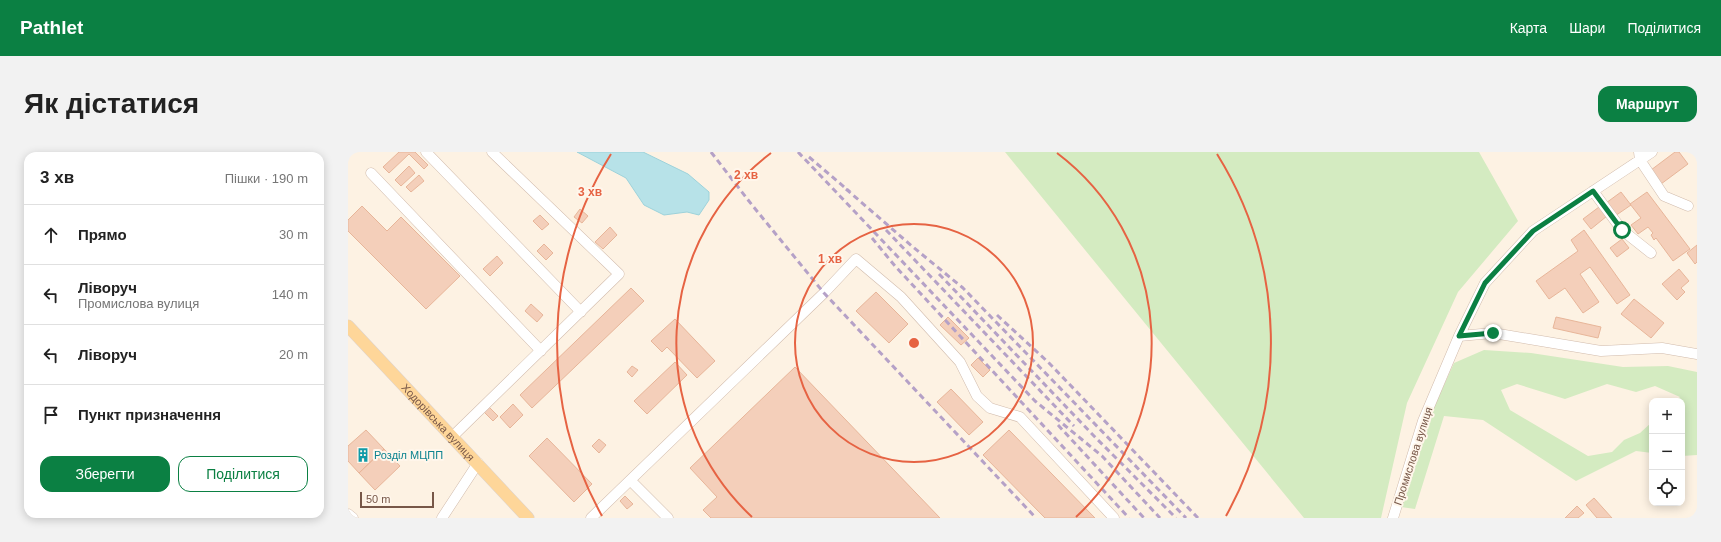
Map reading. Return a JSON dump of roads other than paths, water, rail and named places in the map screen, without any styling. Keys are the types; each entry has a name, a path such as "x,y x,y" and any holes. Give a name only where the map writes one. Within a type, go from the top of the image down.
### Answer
{"main road":[{"name":"Ходорівська вулиця","path":"348,326 453,436 528,518"}],"street":[{"path":"426,152 581,312"},
{"path":"453,436 619,274 492,152"},
{"name":"Промислова вулиця","path":"1393,518 1423,420 1459,336 1485,283 1533,231 1593,191 1640,156 1652,152"},
{"path":"1640,156 1664,196 1688,206"},
{"path":"371,173 541,351"},
{"path":"1593,191 1622,230 1651,252"},
{"path":"591,518 824,293 856,259 901,297 960,362 977,396 990,408 1020,417 1114,518"},
{"path":"1459,336 1493,333 1601,351 1662,348 1697,354"},
{"path":"442,518 478,463"},
{"path":"632,480 668,518"},
{"path":"348,514 353,518"}],"water":[{"path":"577,152 643,152 688,174 709,192 709,200 699,215 687,212 664,215 644,205 626,178"}],"railway":[{"path":"711,152 824,293 1036,518"},
{"path":"798,152 1035,401 1102,456 1160,518"},
{"path":"809,157 850,192"},
{"path":"846,189 963,288 1186,518"},
{"path":"886,230 1074,426"},
{"path":"872,238 895,266 1129,518"},
{"path":"939,274 1094,436 1176,518"},
{"path":"997,315 1049,363 1198,518"},
{"path":"1058,425 1144,518"}],"place":[{"name":"Розділ МЦПП","path":"363,455"}]}
